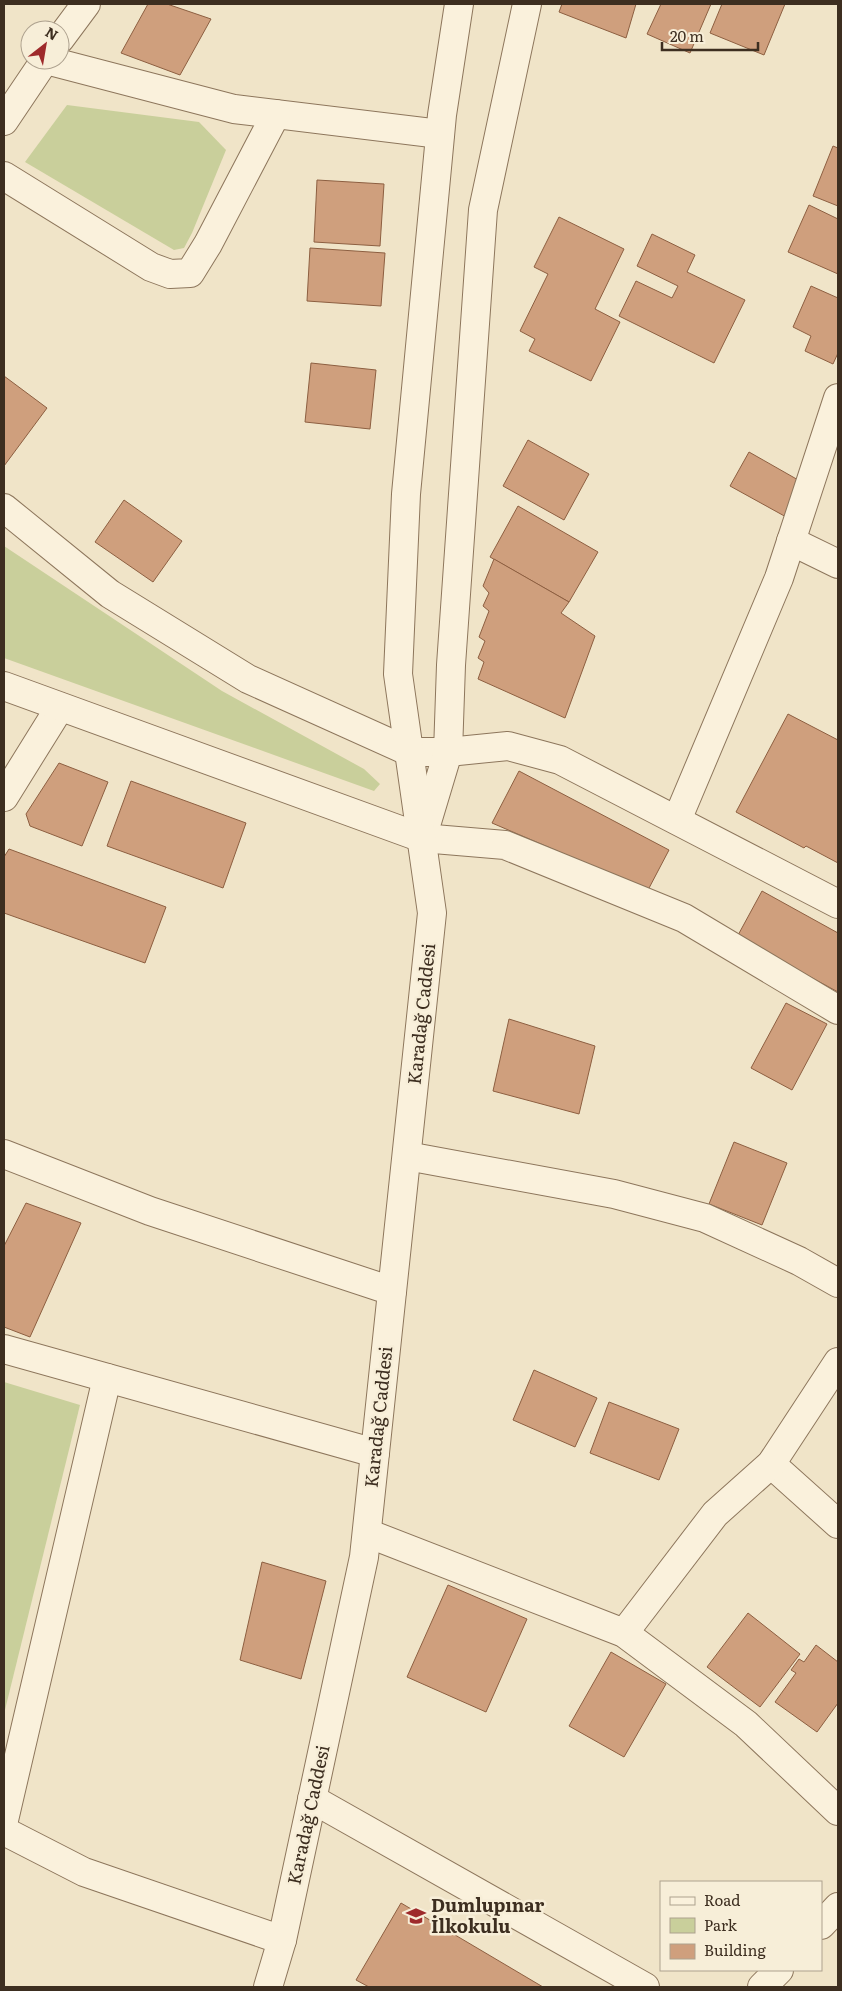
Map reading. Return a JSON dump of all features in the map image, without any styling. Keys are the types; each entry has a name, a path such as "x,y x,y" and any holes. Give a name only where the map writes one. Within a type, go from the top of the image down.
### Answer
{"street":[{"path":"70,26 86,4"},
{"name":"Karadağ Caddesi","path":"268,1987 282,1940 364,1557 432,913 398,674 406,494 440,134 459,4"},
{"path":"422,838 448,752 451,665 482,210 527,4"},
{"path":"70,66 234,109 440,134"},
{"path":"4,121 39,70"},
{"path":"4,176 151,267 170,274 190,273 208,244 276,114"},
{"path":"677,820 779,578 838,398"},
{"path":"4,508 110,594 248,679 410,752 448,752 508,746 560,760 838,904"},
{"path":"791,541 838,564"},
{"path":"4,686 422,838 505,846 675,915 838,1010"},
{"path":"4,797 60,707"},
{"path":"4,1154 150,1212 392,1291"},
{"path":"407,1156 614,1194 705,1218 799,1261 838,1283"},
{"path":"4,1349 375,1453"},
{"path":"624,1633 715,1514 771,1464 838,1362"},
{"path":"4,1820 106,1378"},
{"path":"771,1464 838,1524"},
{"path":"367,1533 624,1633 746,1724 838,1810"},
{"path":"312,1799 645,1987"},
{"path":"4,1831 84,1872 282,1940"},
{"path":"822,1925 838,1907"},
{"path":"762,1987 778,1971"}],"green space":[{"path":"67,105 199,122 226,150 184,248 174,250 25,162"},
{"path":"4,546 222,691 364,769 380,784 374,791 4,658"},
{"path":"4,1382 80,1405 4,1714"}],"building":[{"path":"148,4 167,4 211,19 180,75 121,53"},
{"path":"562,4 636,4 626,38 559,12"},
{"path":"661,4 711,4 690,53 647,34"},
{"path":"722,4 785,4 764,55 710,33"},
{"path":"833,146 838,148 838,206 813,196"},
{"path":"317,180 384,184 380,246 314,242"},
{"path":"809,205 838,219 838,274 788,252"},
{"path":"559,217 624,249 595,309 620,322 591,381 529,351 535,339 520,331 548,274 534,267"},
{"path":"652,234 695,255 687,272 745,300 714,363 619,316 636,281 672,298 678,286 637,266"},
{"path":"310,248 385,253 381,306 307,301"},
{"path":"811,286 838,298 838,353 833,364 805,351 811,336 793,327"},
{"path":"311,363 376,370 370,429 305,422"},
{"path":"4,376 47,408 4,466"},
{"path":"528,440 589,474 564,520 503,486"},
{"path":"749,452 807,485 788,518 730,486"},
{"path":"124,500 182,541 153,582 95,542"},
{"path":"518,506 598,552 569,602 490,557"},
{"path":"494,559 569,602 561,613 595,636 565,718 478,679 484,662 478,658 485,641 479,637 489,611 483,606 489,593 483,586"},
{"path":"788,714 838,740 838,863 806,846 804,848 736,812"},
{"path":"59,763 108,782 82,846 30,826 26,814"},
{"path":"519,771 669,850 648,890 492,823"},
{"path":"131,781 246,823 223,888 107,846"},
{"path":"9,849 166,907 145,963 4,913 4,857"},
{"path":"762,891 838,933 838,992 737,937"},
{"path":"786,1003 827,1024 792,1090 751,1068"},
{"path":"509,1019 595,1046 579,1114 493,1091"},
{"path":"734,1142 787,1163 762,1225 709,1204"},
{"path":"26,1203 81,1223 30,1337 4,1327 4,1246"},
{"path":"534,1370 597,1398 575,1447 513,1420"},
{"path":"609,1402 679,1429 659,1480 590,1453"},
{"path":"262,1562 326,1581 301,1679 240,1660"},
{"path":"448,1585 527,1619 486,1712 407,1677"},
{"path":"748,1613 800,1654 760,1707 707,1667"},
{"path":"816,1645 838,1662 838,1703 817,1732 775,1702 796,1673 791,1670 799,1659 804,1662"},
{"path":"611,1652 666,1684 624,1757 569,1726"},
{"path":"401,1903 543,1987 369,1987 356,1980"}],"place":[{"name":"Dumlupınar İlkokulu","path":"416,1916"}]}
